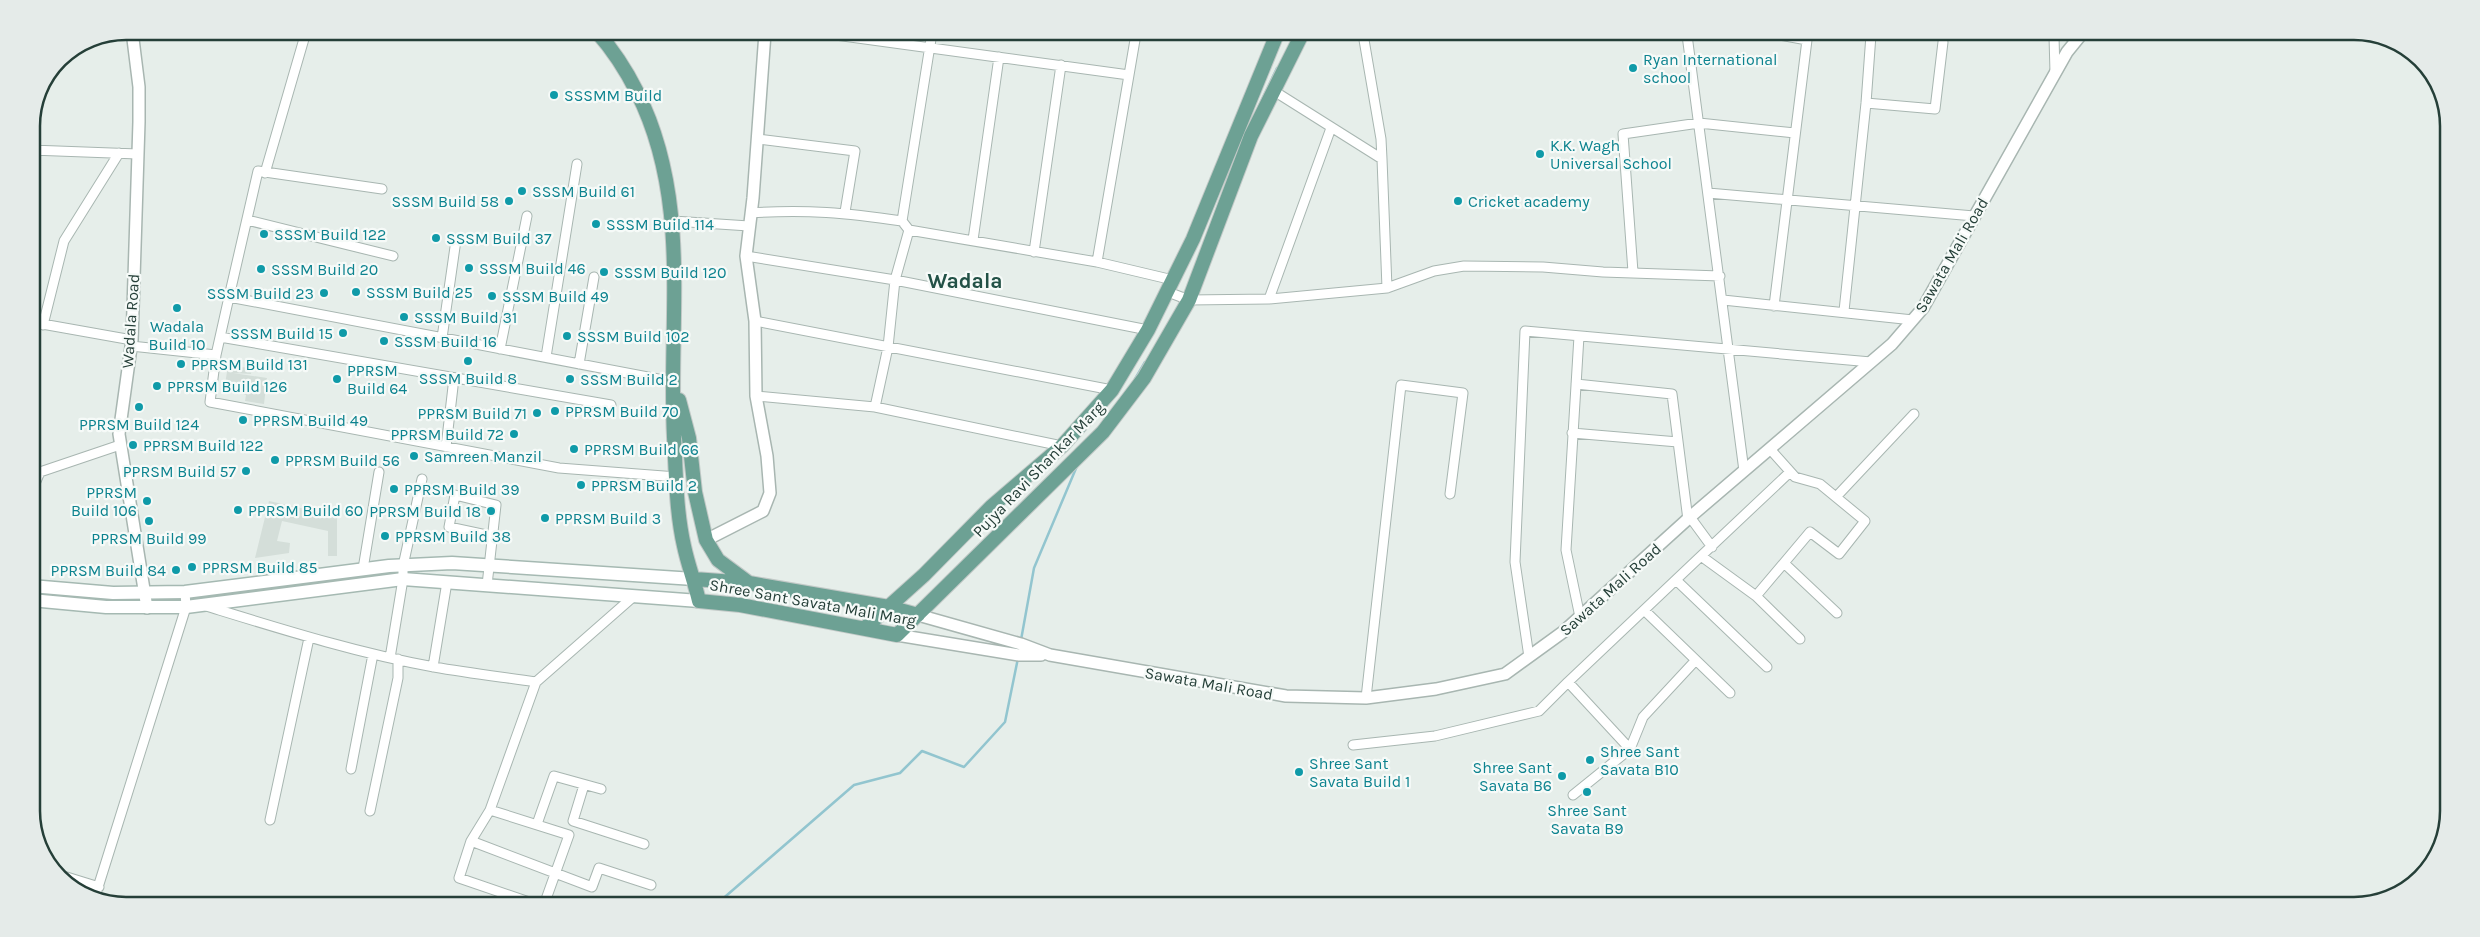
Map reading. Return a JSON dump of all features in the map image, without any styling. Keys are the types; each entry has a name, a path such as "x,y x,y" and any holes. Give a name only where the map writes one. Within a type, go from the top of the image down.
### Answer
{"main road":[{"name":"Shree Sant Savata Mali Marg","path":"603,40 632,81 652,124 662,155 673,221 674,435 677,477 684,546 699,601 740,605 897,635"},
{"path":"865,628 992,506 1062,446 1112,390 1148,330 1193,239 1275,40"},
{"name":"Pujya Ravi Shankar Marg","path":"897,635 1103,432 1144,378 1188,300 1251,136 1299,40"},
{"name":"Shree Sant Savata Mali Marg","path":"674,382 688,438 695,492 706,540 718,560 749,583 889,607 918,615"},
{"path":"40,587 113,593 185,592 363,569 452,563 749,583"},
{"path":"40,601 106,607 206,606 403,579 699,601"}],"street":[{"name":"Wadala Road","path":"133,40 140,100 132,343 120,420 120,445 147,608"},
{"path":"265,173 304,40"},
{"path":"706,540 764,512 770,493 767,456 756,396 755,321 746,256 758,139 765,40"},
{"path":"876,40 1129,75"},
{"path":"902,221 931,40"},
{"path":"1097,262 1135,40"},
{"path":"1364,40 1381,139 1387,288"},
{"path":"1688,40 1730,350 1744,471"},
{"path":"1774,306 1807,40"},
{"path":"1844,311 1856,206 1871,40"},
{"path":"2054,40 2055,73"},
{"name":"Sawata Mali Road","path":"918,615 1021,644 1050,655 1286,696 1366,698 1436,689 1505,674 1563,632 1689,519 1892,344 1923,308 2055,73 2077,40"},
{"path":"1866,103 1935,109 1943,42"},
{"path":"973,240 999,57"},
{"path":"1034,252 1061,65"},
{"path":"1274,91 1382,159"},
{"path":"1633,272 1623,134 1699,123 1795,133"},
{"path":"1268,299 1332,128"},
{"path":"758,139 855,151 845,212"},
{"path":"40,150 138,154"},
{"path":"43,325 64,241 119,153"},
{"path":"546,358 577,164"},
{"path":"382,189 258,172 216,355 210,402 559,468 677,477"},
{"path":"1708,193 1974,216"},
{"path":"750,213 809,210 845,212 902,221 909,230 1097,262 1170,286 1188,300 1268,299 1387,288 1434,271 1464,266 1543,267 1720,276"},
{"path":"500,349 527,216"},
{"path":"247,220 393,256"},
{"path":"673,221 749,226"},
{"path":"875,407 888,347 895,280 909,230"},
{"path":"442,338 456,240"},
{"path":"746,256 895,280 1148,330"},
{"path":"579,364 594,277"},
{"path":"229,298 674,382"},
{"path":"1723,300 1844,311 1913,320"},
{"path":"755,321 1112,390"},
{"path":"40,324 132,343 216,355"},
{"path":"1529,657 1515,562 1526,331 1871,362"},
{"path":"220,336 610,405"},
{"path":"1579,336 1566,550 1580,617"},
{"path":"446,447 454,378"},
{"path":"1576,384 1672,394 1689,519 1712,547"},
{"path":"1366,698 1402,385 1463,393 1450,494"},
{"path":"756,396 875,407 1062,446"},
{"path":"1836,497 1914,414"},
{"path":"1572,433 1678,442"},
{"path":"40,472 120,445"},
{"path":"1756,596 1810,532 1839,554 1865,520 1820,484 1795,477 1770,449"},
{"path":"363,569 379,472"},
{"path":"1353,745 1436,736 1539,711 1790,472"},
{"path":"370,812 398,678 394,658 403,579 402,566 422,479"},
{"path":"487,585 491,536 496,505 455,495 449,527 491,536"},
{"path":"1701,556 1756,596 1800,639"},
{"path":"1784,564 1837,612"},
{"path":"1676,580 1767,666"},
{"path":"433,667 447,582"},
{"path":"97,892 186,607 185,592"},
{"path":"514,897 459,878 471,841 490,810 536,682 634,596"},
{"path":"206,606 309,638 373,654 433,667 536,682"},
{"path":"1644,610 1730,693"},
{"name":"Shree Sant Savata Mali Marg","path":"897,635 1020,655 1050,655"},
{"path":"270,820 309,638"},
{"path":"351,769 373,654"},
{"path":"1573,795 1630,749 1643,717 1695,661"},
{"path":"1568,682 1630,749"},
{"path":"537,824 554,776 601,789"},
{"path":"584,785 573,821 644,844"},
{"path":"490,810 569,834 547,897"},
{"path":"471,841 556,872 592,888 600,868 651,885"},
{"path":"74,879 99,887"}],"shaded area":[{"path":"228,366 252,368 251,374 233,373 267,378 264,404 245,401 246,395 242,394 245,377 243,386 234,384 232,391 224,390"},
{"path":"269,501 337,516 337,556 328,556 328,531 282,521 277,541 290,543 289,553 255,558"}],"waterway":[{"path":"1259,106 1277,68"},
{"path":"1135,379 1145,362"},
{"path":"1021,640 1034,568 1077,466"},
{"path":"725,897 854,785 900,773 922,751 964,767 1005,722 1018,658"}],"place":[{"name":"Ryan International school","path":"1633,68"},
{"name":"SSSMM Build","path":"554,95"},
{"name":"K.K. Wagh Universal School","path":"1540,154"},
{"name":"SSSM Build 61","path":"522,191"},
{"name":"SSSM Build 58","path":"509,201"},
{"name":"Cricket academy","path":"1458,201"},
{"name":"SSSM Build 114","path":"596,224"},
{"name":"SSSM Build 122","path":"264,234"},
{"name":"SSSM Build 37","path":"436,238"},
{"name":"SSSM Build 46","path":"469,268"},
{"name":"SSSM Build 20","path":"261,269"},
{"name":"SSSM Build 120","path":"604,272"},
{"name":"SSSM Build 25","path":"356,292"},
{"name":"SSSM Build 23","path":"324,293"},
{"name":"SSSM Build 49","path":"492,296"},
{"name":"Wadala Build 10","path":"177,308"},
{"name":"SSSM Build 31","path":"404,317"},
{"name":"SSSM Build 15","path":"343,333"},
{"name":"SSSM Build 102","path":"567,336"},
{"name":"SSSM Build 16","path":"384,341"},
{"name":"SSSM Build 8","path":"468,361"},
{"name":"PPRSM Build 131","path":"181,364"},
{"name":"PPRSM Build 64","path":"337,379"},
{"name":"SSSM Build 2","path":"570,379"},
{"name":"PPRSM Build 126","path":"157,386"},
{"name":"PPRSM Build 124","path":"139,407"},
{"name":"PPRSM Build 70","path":"555,411"},
{"name":"PPRSM Build 71","path":"537,413"},
{"name":"PPRSM Build 49","path":"243,420"},
{"name":"PPRSM Build 72","path":"514,434"},
{"name":"PPRSM Build 122","path":"133,445"},
{"name":"PPRSM Build 66","path":"574,449"},
{"name":"Samreen Manzil","path":"414,456"},
{"name":"PPRSM Build 56","path":"275,460"},
{"name":"PPRSM Build 57","path":"246,471"},
{"name":"PPRSM Build 2","path":"581,485"},
{"name":"PPRSM Build 39","path":"394,489"},
{"name":"PPRSM Build 106","path":"147,501"},
{"name":"PPRSM Build 60","path":"238,510"},
{"name":"PPRSM Build 18","path":"491,511"},
{"name":"PPRSM Build 3","path":"545,518"},
{"name":"PPRSM Build 99","path":"149,521"},
{"name":"PPRSM Build 38","path":"385,536"},
{"name":"PPRSM Build 85","path":"192,567"},
{"name":"PPRSM Build 84","path":"176,570"},
{"name":"Shree Sant Savata B10","path":"1590,760"},
{"name":"Shree Sant Savata Build 1","path":"1299,772"},
{"name":"Shree Sant Savata B6","path":"1562,776"},
{"name":"Shree Sant Savata B9","path":"1587,792"}],"district":[{"name":"Wadala","path":"965,281"}]}
